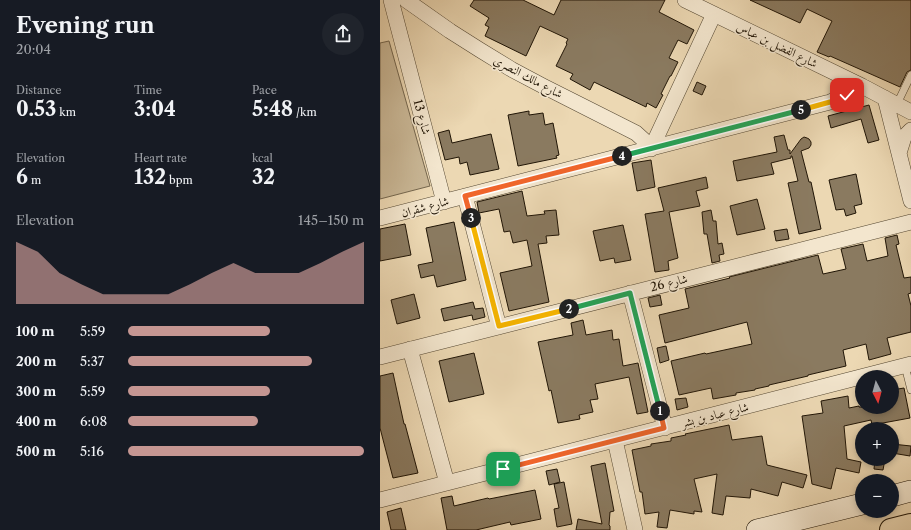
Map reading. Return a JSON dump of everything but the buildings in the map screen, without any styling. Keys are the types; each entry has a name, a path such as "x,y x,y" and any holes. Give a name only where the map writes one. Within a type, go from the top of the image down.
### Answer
{"highway":[{"path":"891,530 911,525"}],"street":[{"name":"شارع 13","path":"391,0 444,202"},
{"name":"شارع مالك النصري","path":"406,0 462,38 511,68 543,86 630,129 642,138 651,149"},
{"name":"شارع الفضل بن عباس","path":"685,0 862,86 911,112"},
{"path":"400,33 401,20 403,17 421,10"},
{"path":"651,149 714,14"},
{"name":"شارع شقران","path":"380,218 830,102 847,95 862,86"},
{"path":"891,101 899,153 911,201"},
{"path":"899,153 904,137 911,130"},
{"path":"465,196 499,326"},
{"name":"شارع 26","path":"380,357 911,222"},
{"path":"630,293 664,428"},
{"path":"410,349 447,483"},
{"name":"شارع عباد بن بشر","path":"380,500 908,365"},
{"path":"615,440 635,530"},
{"path":"899,494 911,491"},
{"path":"757,530 855,506"}],"lane":[{"path":"891,101 911,75"},
{"path":"908,365 911,390"}],"shaded area":[{"path":"389,41 430,186 380,199 380,43"}],"route":[{"path":"503,469 664,428 630,293 499,326 465,196 830,102 847,95"}]}
